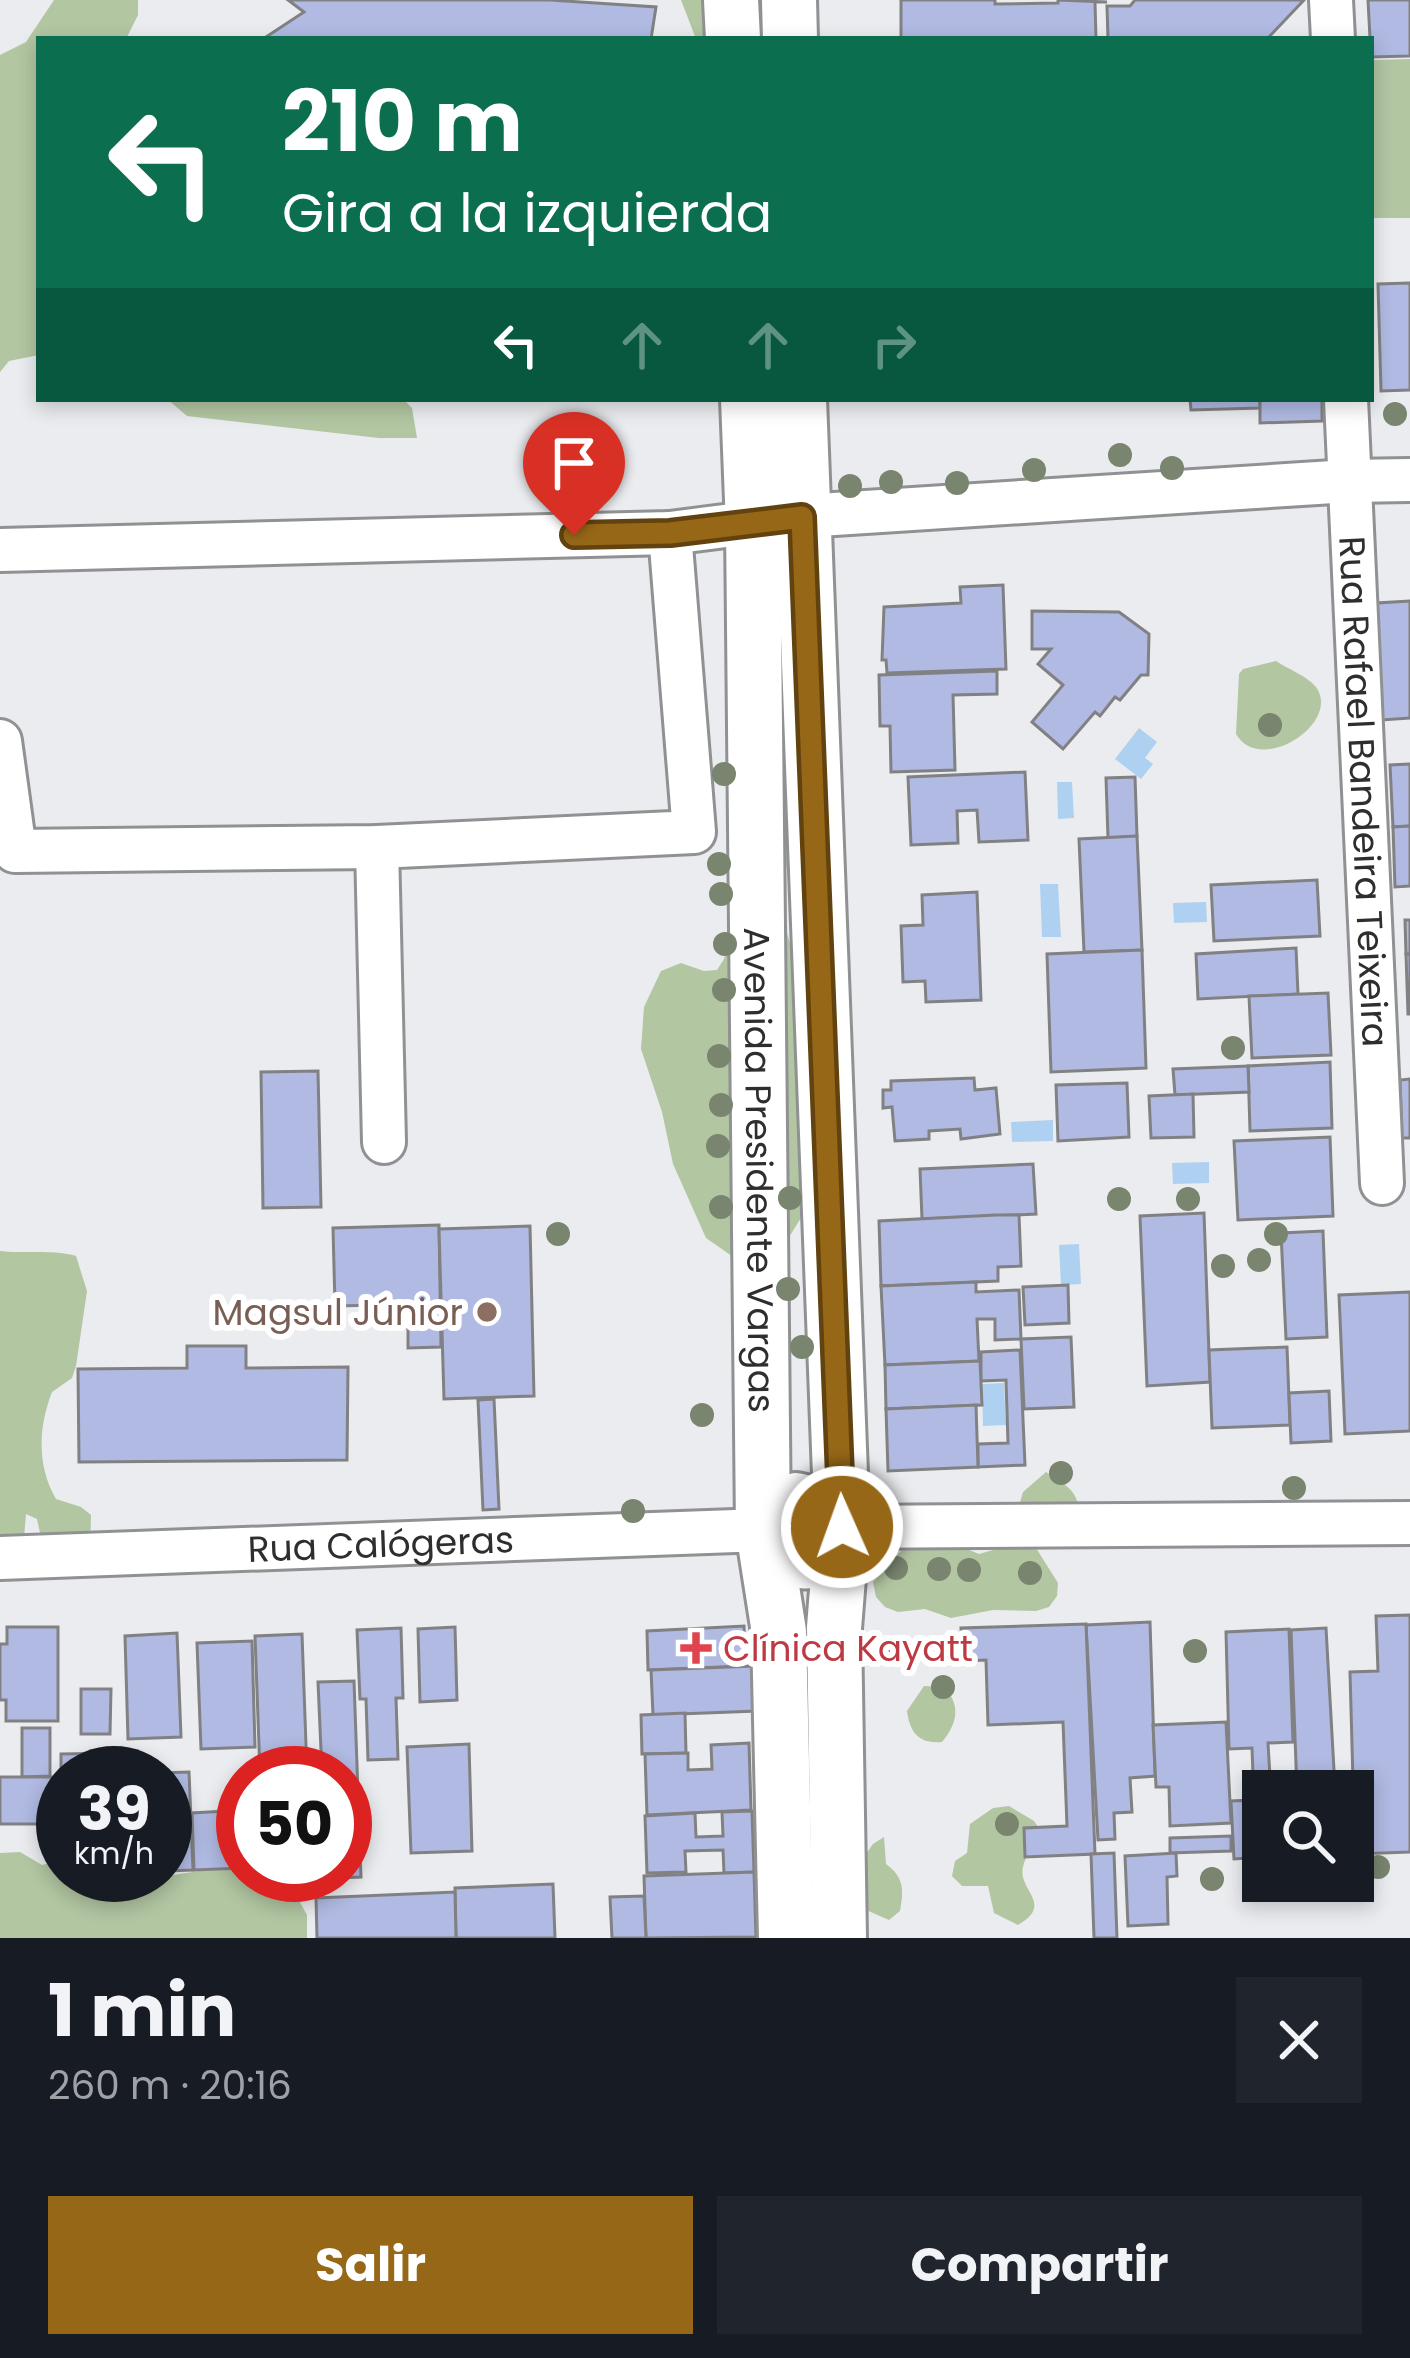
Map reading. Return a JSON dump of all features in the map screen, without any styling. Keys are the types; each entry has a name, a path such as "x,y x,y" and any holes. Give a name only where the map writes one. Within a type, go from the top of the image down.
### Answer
{"main road":[{"path":"731,0 733,36"},
{"path":"789,0 790,36"},
{"name":"Avenida Presidente Vargas","path":"749,402 778,521 842,1527 834,1628 839,1938"},
{"name":"Avenida Presidente Vargas","path":"786,1938 778,1632 763,1529 778,521 798,402"}],"street":[{"path":"1331,0 1333,36"},
{"name":"Rua Rafael Bandeira Teixeira","path":"1346,402 1382,1183"},
{"path":"0,550 670,533 778,521 1410,480"},
{"path":"0,741 15,851 377,847 694,832 670,533"},
{"path":"377,847 384,1142"},
{"path":"763,1529 777,1507 796,1494 820,1499 842,1527 1410,1523"},
{"name":"Rua Calógeras","path":"0,1558 763,1529"}],"green space":[{"path":"54,0 138,0 138,15 128,36 36,36 36,356 9,361 0,372 0,55 26,42"},
{"path":"681,0 709,0 750,36 695,36"},
{"path":"1410,59 1410,218 1374,218 1374,60"},
{"path":"171,402 406,402 412,408 417,438 379,438 187,416"},
{"path":"1276,661 1316,687 1321,701 1318,715 1295,740 1279,747 1247,746 1236,734 1239,674"},
{"path":"782,737 792,760 801,820 782,882 785,926 799,974 814,1197 781,1250 739,1261 706,1238 673,1164 641,1049 644,1007 661,971 681,963 717,970 724,959"},
{"path":"0,1251 76,1256 87,1291 76,1366 72,1378 52,1392 42,1447 45,1473 56,1499 91,1515 90,1552 45,1556 37,1519 26,1514 24,1538 0,1562"},
{"path":"1046,1472 1073,1492 1079,1511 1019,1506 1023,1492"},
{"path":"940,1538 979,1554 1021,1542 1036,1548 1058,1583 1057,1596 1049,1607 1036,1611 993,1610 951,1618 925,1609 898,1612 885,1607 876,1597 873,1582 912,1539"},
{"path":"924,1686 943,1687 953,1700 954,1721 942,1742 922,1739 910,1725 907,1711"},
{"path":"1009,1806 1034,1821 1042,1833 1023,1867 1034,1910 1018,1925 994,1913 988,1886 962,1886 952,1876 955,1861 967,1853 970,1824 993,1808"},
{"path":"884,1837 886,1864 902,1890 900,1911 889,1920 864,1909 856,1868"},
{"path":"20,1852 36,1861 36,1902 192,1902 192,1872 216,1868 216,1902 300,1902 307,1915 307,1938 0,1938 0,1853"}],"water":[{"path":"1139,728 1157,742 1145,758 1153,764 1141,779 1115,759"},
{"path":"1057,782 1072,782 1074,818 1058,819"},
{"path":"1040,884 1058,884 1061,937 1042,937"},
{"path":"1206,902 1207,922 1174,923 1173,903"},
{"path":"1053,1120 1053,1141 1012,1142 1011,1122"},
{"path":"1209,1162 1209,1183 1173,1184 1172,1163"},
{"path":"1079,1244 1081,1284 1061,1285 1059,1245"},
{"path":"1004,1383 1006,1425 983,1426 982,1384"}],"building":[{"path":"288,0 550,0 656,7 651,36 268,36 304,12"},
{"path":"901,0 1107,2 1095,2 1096,36 901,36"},
{"path":"1135,0 1304,0 1270,36 1108,36 1107,6 1130,6"},
{"path":"1368,0 1410,0 1410,56 1374,57 1374,36 1370,36"},
{"path":"1410,283 1410,390 1381,391 1378,284"},
{"path":"1190,402 1260,402 1260,408 1191,410"},
{"path":"1260,402 1322,402 1322,421 1260,423"},
{"path":"1003,585 1006,669 887,673 886,660 882,660 884,607 961,603 960,587"},
{"path":"1410,601 1410,718 1382,720 1377,603"},
{"path":"1032,611 1119,612 1149,634 1148,675 1141,675 1120,700 1115,697 1100,716 1095,712 1063,749 1032,722 1063,685 1038,664 1051,649 1032,649"},
{"path":"997,671 997,694 953,695 955,770 891,772 890,726 880,726 879,675"},
{"path":"1410,764 1410,826 1393,827 1390,765"},
{"path":"1025,772 1028,840 979,842 977,810 957,811 958,843 911,845 908,777"},
{"path":"1135,777 1137,836 1108,838 1106,778"},
{"path":"1410,826 1410,886 1395,887 1393,827"},
{"path":"1137,836 1142,950 1084,952 1079,839"},
{"path":"1317,880 1320,936 1214,941 1211,885"},
{"path":"977,892 981,1000 926,1002 925,981 903,982 901,926 923,925 922,895"},
{"path":"1405,920 1410,920 1410,954 1406,954"},
{"path":"1296,948 1298,994 1198,999 1196,954"},
{"path":"1142,950 1146,1068 1051,1072 1047,954"},
{"path":"1406,954 1410,954 1410,1014 1408,1014"},
{"path":"1328,993 1331,1055 1252,1058 1249,996"},
{"path":"1330,1062 1332,1128 1250,1131 1248,1066"},
{"path":"1248,1066 1249,1092 1175,1095 1173,1069"},
{"path":"318,1071 321,1207 263,1208 261,1072"},
{"path":"974,1078 975,1090 996,1088 1000,1134 961,1139 960,1129 929,1131 929,1139 895,1141 892,1107 883,1108 883,1090 891,1090 891,1081"},
{"path":"1410,1079 1410,1138 1402,1138 1400,1080"},
{"path":"1127,1083 1129,1137 1058,1141 1056,1085"},
{"path":"1193,1094 1194,1137 1151,1138 1149,1096"},
{"path":"1330,1137 1333,1216 1238,1220 1234,1141"},
{"path":"1033,1164 1036,1214 922,1219 920,1169"},
{"path":"1204,1213 1210,1382 1147,1386 1140,1216"},
{"path":"1019,1215 1021,1266 998,1267 998,1281 881,1286 879,1221"},
{"name":"Magsul Júnior","path":"439,1225 441,1347 408,1348 408,1318 380,1319 380,1305 335,1306 333,1228"},
{"name":"Magsul Júnior","path":"530,1226 534,1396 444,1399 439,1229"},
{"path":"1323,1231 1327,1337 1286,1339 1281,1233"},
{"path":"976,1282 976,1292 1019,1290 1021,1339 995,1340 995,1319 977,1319 979,1361 885,1365 881,1286"},
{"path":"1068,1285 1069,1323 1025,1325 1023,1287"},
{"path":"1410,1292 1410,1431 1345,1434 1339,1295"},
{"path":"1071,1337 1074,1407 1024,1409 1021,1339"},
{"path":"187,1346 246,1346 246,1368 348,1367 347,1460 79,1462 78,1369 187,1368"},
{"path":"1287,1347 1290,1425 1212,1428 1209,1350"},
{"path":"1020,1350 1025,1465 978,1467 978,1444 1008,1443 1006,1380 981,1381 981,1352"},
{"path":"980,1361 982,1405 886,1409 885,1365"},
{"path":"1329,1391 1331,1441 1291,1443 1289,1393"},
{"path":"494,1399 499,1509 483,1510 478,1400"},
{"path":"976,1405 978,1467 888,1471 886,1409"},
{"path":"1410,1615 1410,1852 1374,1853 1374,1770 1353,1770 1350,1672 1378,1671 1376,1616"},
{"path":"1150,1622 1155,1776 1130,1778 1132,1812 1114,1813 1115,1839 1098,1840 1086,1625"},
{"path":"1086,1624 1095,1854 1025,1857 1024,1828 1067,1826 1063,1722 988,1725 986,1660 963,1661 961,1628"},
{"name":"Clínica Kayatt","path":"744,1626 746,1666 648,1670 647,1631"},
{"path":"7,1627 58,1627 58,1721 6,1721 6,1700 0,1700 0,1644 7,1644"},
{"path":"455,1627 457,1700 420,1702 418,1629"},
{"path":"401,1628 403,1698 396,1698 398,1759 372,1760 372,1746 368,1746 357,1630"},
{"path":"1326,1628 1334,1770 1296,1770 1291,1630"},
{"path":"1289,1629 1293,1742 1268,1743 1270,1770 1253,1770 1252,1748 1229,1749 1226,1632"},
{"path":"177,1633 181,1737 128,1739 125,1636"},
{"path":"302,1634 306,1746 259,1746 255,1636"},
{"path":"252,1641 255,1746 201,1749 197,1643"},
{"path":"755,1666 757,1711 653,1715 651,1670"},
{"path":"354,1681 356,1746 321,1746 318,1682"},
{"path":"81,1689 111,1689 110,1734 81,1734"},
{"path":"685,1713 686,1753 642,1754 641,1715"},
{"path":"1226,1722 1231,1823 1170,1826 1169,1787 1156,1787 1153,1725"},
{"path":"22,1728 50,1728 50,1746 36,1746 36,1776 22,1777"},
{"path":"749,1743 751,1810 647,1815 645,1754 688,1753 688,1770 712,1769 711,1745"},
{"path":"469,1744 472,1851 411,1853 407,1747"},
{"path":"0,1777 36,1777 36,1824 0,1824"},
{"path":"1231,1801 1242,1801 1242,1858 1234,1859"},
{"path":"752,1811 754,1872 724,1873 723,1850 685,1851 686,1872 647,1873 645,1816 695,1813 696,1837 723,1836 722,1812"},
{"path":"216,1812 216,1869 194,1870 192,1813"},
{"path":"1231,1836 1231,1851 1170,1853 1170,1838"},
{"path":"1114,1853 1117,1938 1094,1938 1091,1854"},
{"path":"1176,1853 1177,1876 1167,1877 1168,1924 1128,1926 1125,1856"},
{"path":"754,1872 756,1937 646,1938 644,1876"},
{"path":"553,1884 555,1938 456,1938 455,1888"},
{"path":"455,1892 456,1938 317,1938 316,1902 372,1902 372,1896"},
{"path":"644,1896 646,1938 612,1938 610,1897"}],"place":[{"name":"Magsul Júnior","path":"487,1312"},
{"name":"Clínica Kayatt","path":"696,1648"}],"route":[{"path":"574,535 670,533 802,517 842,1527"}]}
